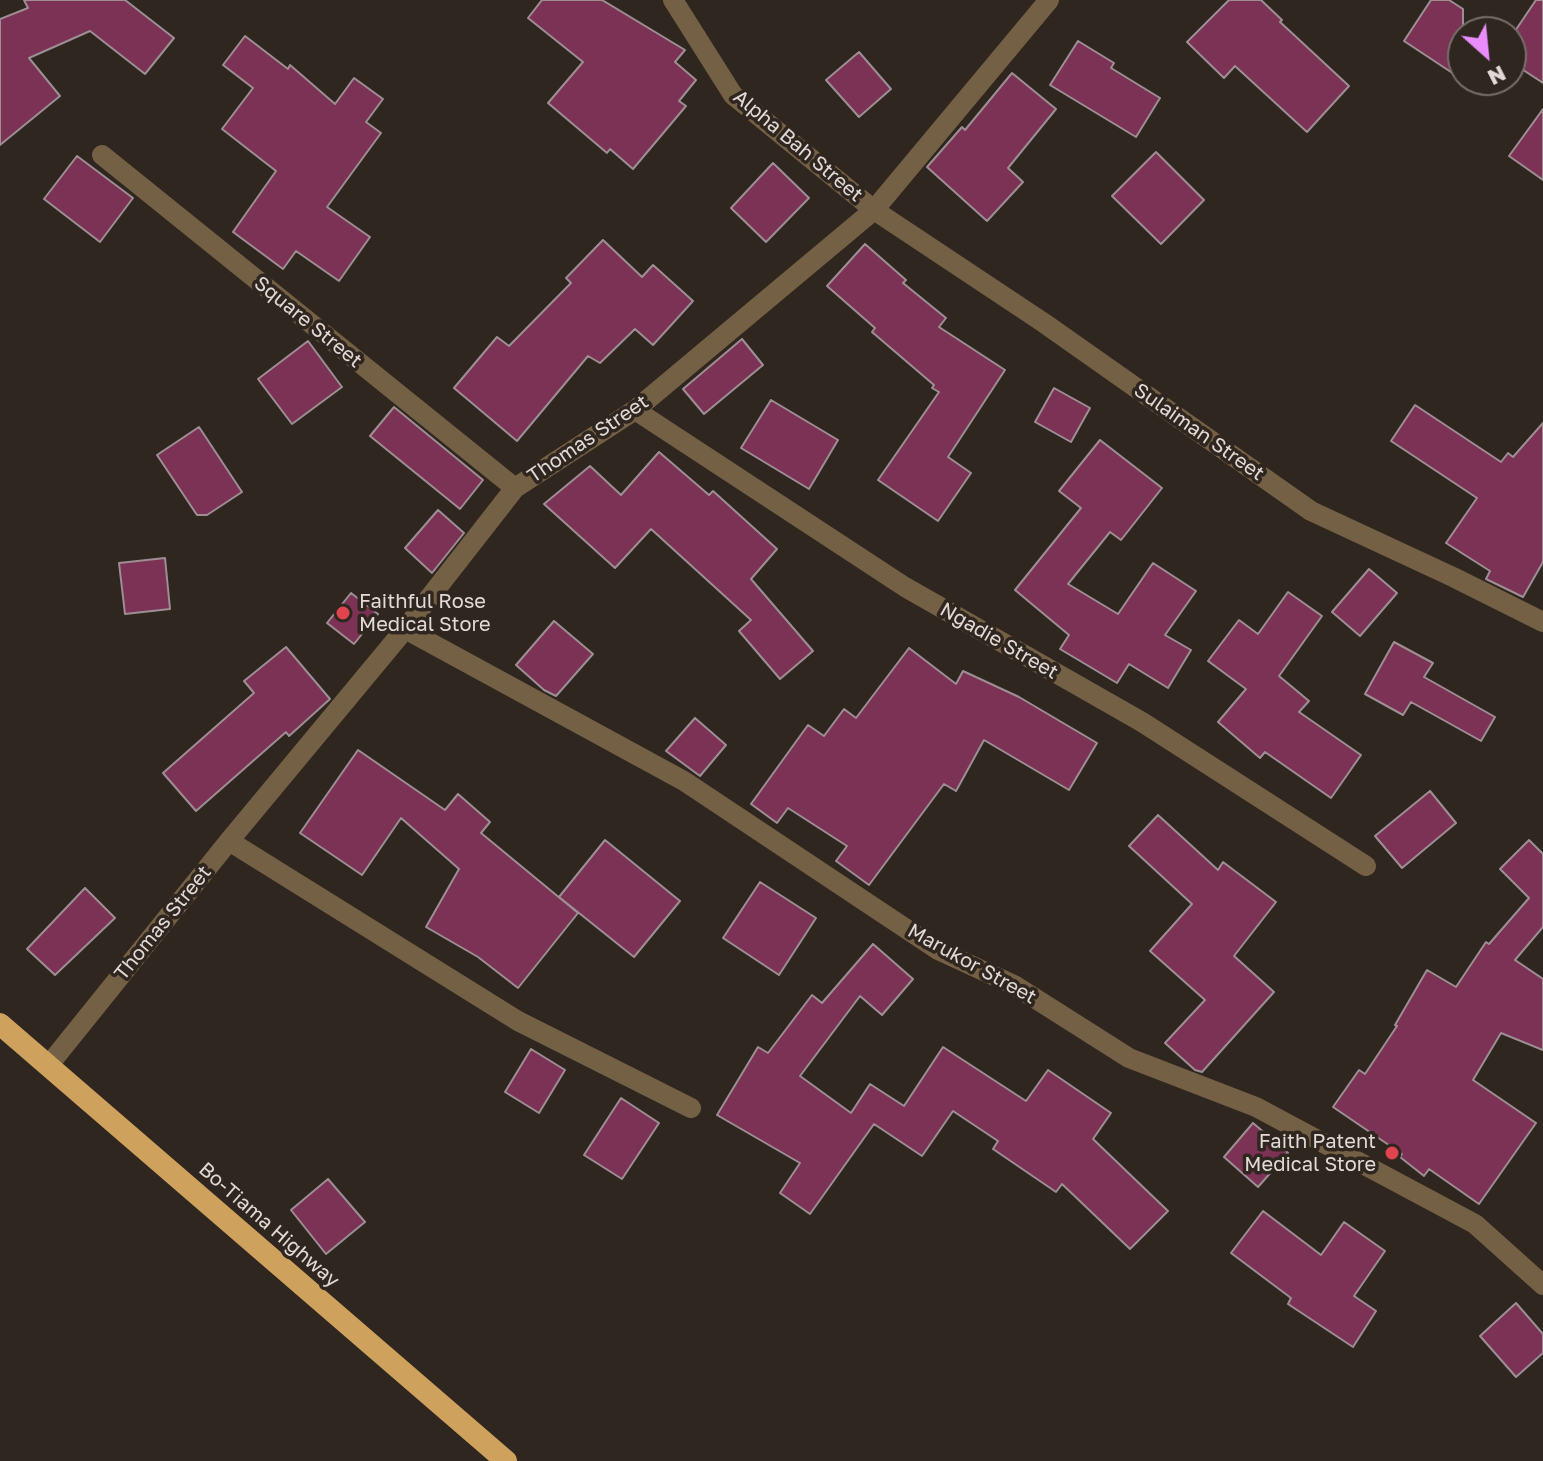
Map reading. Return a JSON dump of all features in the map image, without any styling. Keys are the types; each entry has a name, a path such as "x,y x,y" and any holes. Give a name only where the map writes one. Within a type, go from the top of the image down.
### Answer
{"highway":[{"name":"Bo-Tiama Highway","path":"0,1024 506,1461"}],"street":[{"name":"Alpha Bah Street","path":"673,0 733,95 874,210"},
{"name":"Thomas Street","path":"48,1066 405,629 515,488 635,410 874,210 1049,0"},
{"name":"Square Street","path":"102,155 515,488"},
{"name":"Sulaiman Street","path":"874,210 1044,323 1311,511 1543,622"},
{"name":"Ngadie Street","path":"635,410 905,587 1142,722 1366,866"},
{"name":"Marukor Street","path":"405,629 684,781 938,950 1014,985 1129,1058 1256,1107 1475,1224 1543,1285"},
{"path":"229,841 518,1021 691,1108"}],"building":[{"path":"24,0 125,0 174,38 145,74 90,31 29,58 60,96 0,145 0,19 28,8"},
{"path":"542,0 602,0 685,50 675,62 696,80 679,101 686,106 633,169 610,149 607,153 548,103 583,62 528,18"},
{"path":"1229,0 1261,0 1282,20 1280,22 1349,86 1307,132 1235,66 1224,78 1187,42"},
{"path":"1431,0 1449,0 1463,9 1463,16 1447,16 1447,69 1404,41"},
{"path":"1536,0 1543,0 1543,83 1527,72 1525,16"},
{"path":"245,36 288,69 290,65 335,104 354,78 383,99 366,122 381,133 327,207 370,237 339,281 296,251 283,269 233,232 276,171 222,129 253,88 223,65"},
{"path":"1078,41 1114,63 1111,68 1160,98 1136,137 1050,85"},
{"path":"859,52 891,89 859,117 826,80"},
{"path":"1012,73 1056,109 1008,168 1023,182 987,221 927,167 962,127 965,130"},
{"path":"1543,109 1543,180 1509,156"},
{"path":"1156,152 1204,200 1161,244 1112,196"},
{"path":"77,156 133,198 100,242 44,199"},
{"path":"773,163 809,198 766,242 731,208"},
{"path":"603,240 642,277 653,265 693,301 653,345 635,329 600,363 588,356 517,441 454,388 497,337 509,346 571,283 566,278"},
{"path":"865,244 906,280 903,283 946,318 939,327 1005,370 948,457 971,473 938,521 878,480 939,392 872,332 875,328 827,286"},
{"path":"742,339 763,365 704,414 683,389"},
{"path":"308,341 342,387 292,424 258,379"},
{"path":"1054,388 1090,408 1071,442 1035,422"},
{"path":"771,400 838,440 809,489 741,448"},
{"path":"1415,405 1501,462 1508,453 1513,457 1543,423 1543,562 1523,597 1486,579 1490,571 1446,543 1477,498 1391,441"},
{"path":"394,407 483,480 460,509 370,436"},
{"path":"199,427 242,492 207,515 197,515 157,455"},
{"path":"1100,440 1162,488 1121,540 1110,532 1068,584 1118,614 1153,563 1196,591 1165,635 1191,650 1168,688 1129,664 1117,683 1060,649 1069,635 1015,590 1081,508 1059,491"},
{"path":"659,452 709,495 713,491 777,549 751,579 813,651 780,679 739,631 751,620 651,529 615,568 544,504 590,466 621,495"},
{"path":"438,510 464,533 432,573 405,548"},
{"path":"165,558 170,609 125,614 119,563"},
{"path":"1369,569 1397,593 1360,636 1332,612"},
{"path":"1288,592 1322,616 1279,676 1309,701 1299,712 1361,755 1331,798 1265,752 1260,758 1218,722 1246,689 1208,661 1239,620 1258,634"},
{"path":"351,593 378,614 354,644 327,623"},
{"path":"554,621 593,654 556,696 544,690 516,665"},
{"path":"1394,642 1433,663 1424,677 1495,717 1481,741 1411,702 1403,715 1365,694"},
{"path":"286,647 330,699 289,736 286,732 196,811 163,773 254,693 244,681"},
{"path":"909,648 956,684 963,671 1019,697 1097,743 1069,790 984,740 956,791 944,784 869,885 836,861 847,846 788,808 777,823 751,804 808,725 824,736 844,709 856,718"},
{"path":"695,718 726,745 700,776 666,751"},
{"path":"358,750 445,810 458,794 490,822 481,833 578,913 518,988 478,957 426,927 459,869 401,818 362,875 300,833"},
{"path":"1430,791 1456,823 1402,868 1375,836"},
{"path":"1158,815 1218,870 1223,862 1276,902 1234,956 1274,992 1202,1072 1195,1070 1165,1043 1205,1000 1150,951 1192,904 1129,846"},
{"path":"605,840 680,901 634,957 559,897"},
{"path":"1529,840 1543,854 1543,927 1515,960 1543,979 1543,1050 1501,1033 1473,1080 1536,1123 1479,1204 1429,1169 1424,1176 1400,1157 1402,1154 1333,1107 1359,1070 1365,1074 1397,1026 1427,970 1456,987 1486,942 1489,944 1529,898 1500,869"},
{"path":"760,882 816,918 779,975 723,938"},
{"path":"85,888 115,918 55,975 27,949"},
{"path":"873,944 913,979 882,1015 860,996 800,1076 851,1113 870,1084 904,1106 943,1047 1026,1101 1048,1070 1111,1113 1093,1139 1168,1211 1130,1249 1062,1184 1056,1192 993,1149 998,1141 953,1111 922,1156 874,1124 810,1214 780,1193 800,1163 717,1115 758,1047 768,1053 812,995 822,1003"},
{"path":"531,1049 565,1070 539,1113 505,1092"},
{"path":"621,1098 659,1123 622,1179 584,1155"},
{"path":"1253,1123 1288,1153 1258,1187 1224,1157"},
{"path":"328,1179 365,1222 326,1254 291,1210"},
{"path":"1263,1211 1321,1255 1344,1222 1385,1251 1354,1296 1376,1311 1353,1347 1288,1304 1291,1298 1231,1253"},
{"path":"1516,1303 1543,1334 1543,1353 1516,1377 1480,1336"}],"place":[{"name":"Faithful Rose Medical Store","path":"343,613"},
{"name":"Faith Patent Medical Store","path":"1392,1153"}]}
